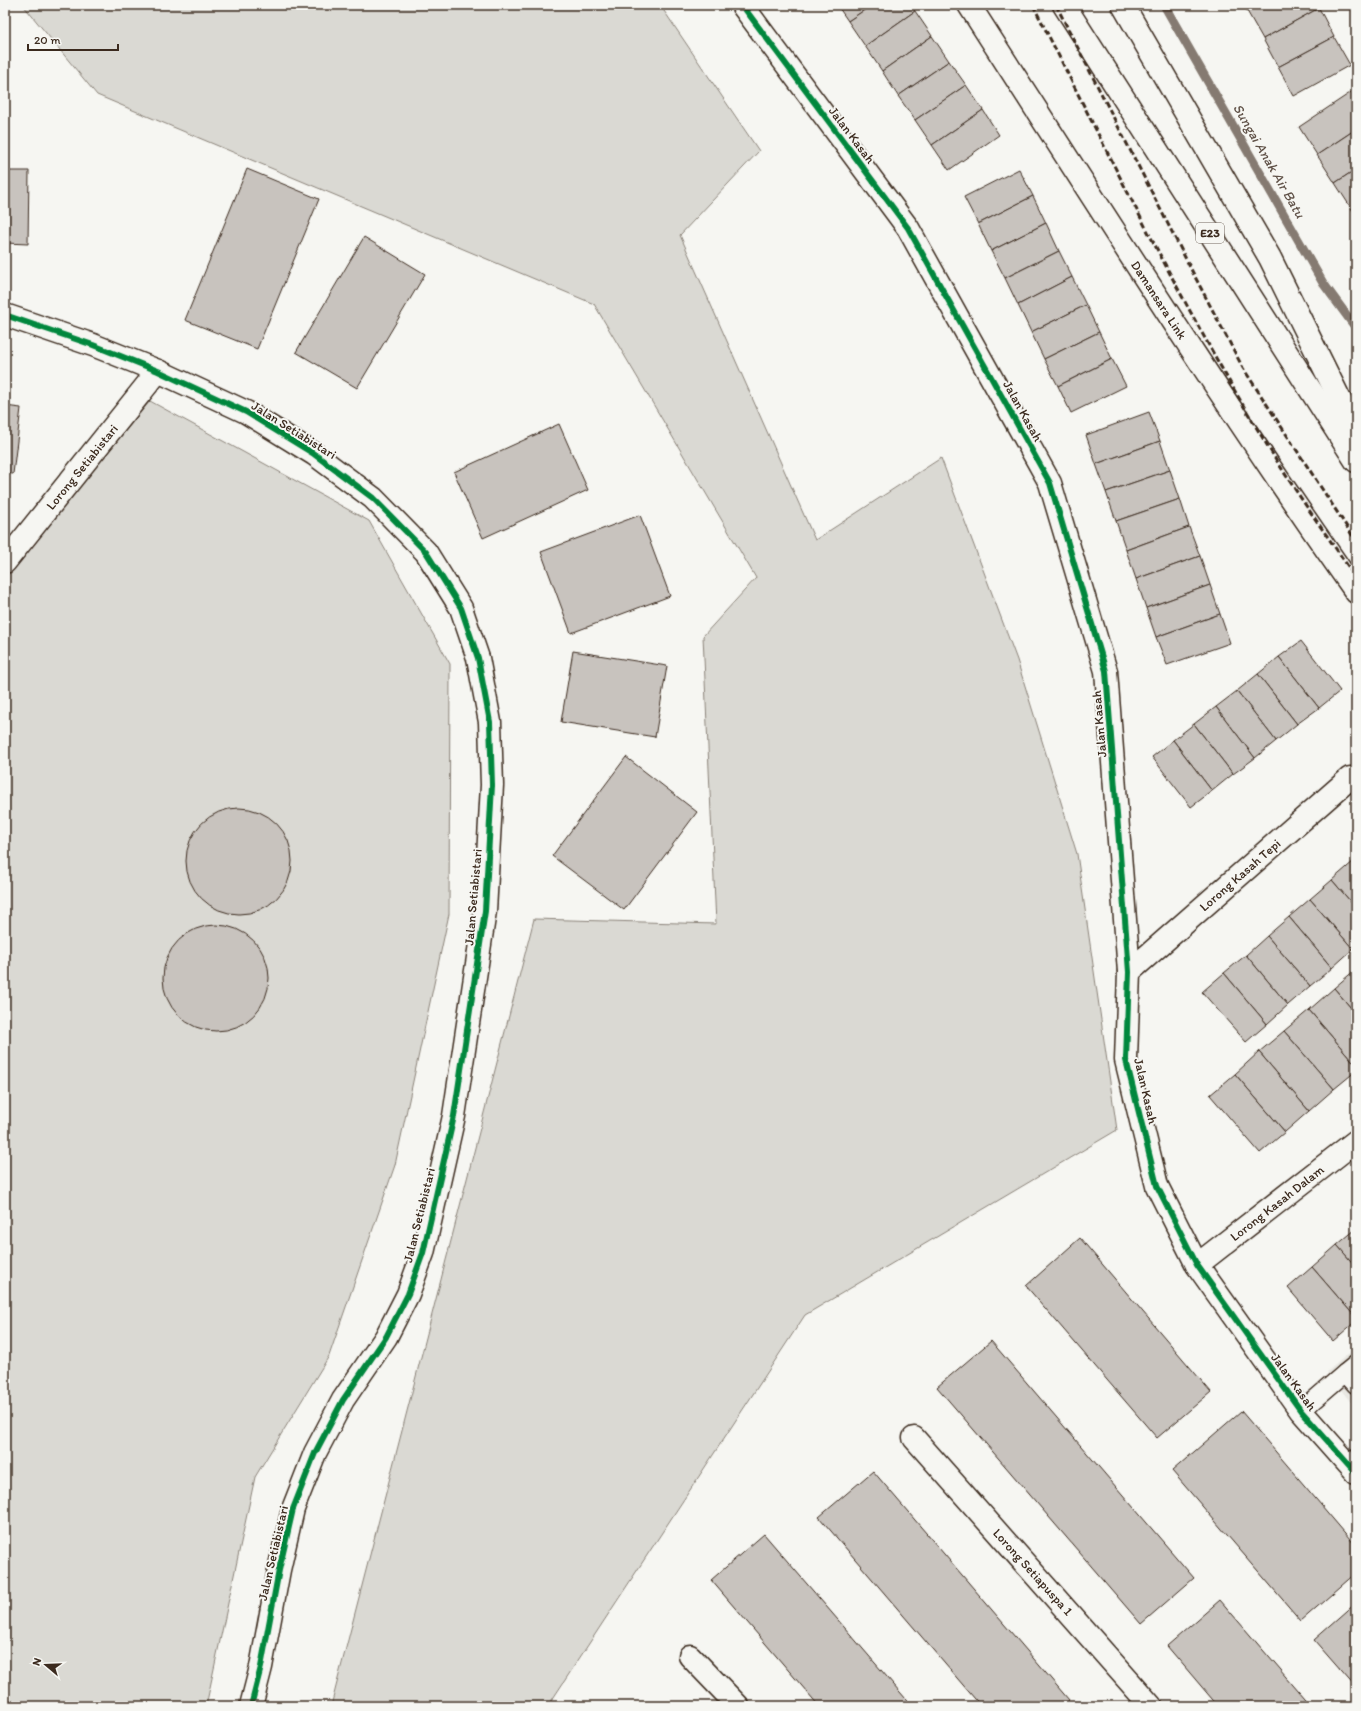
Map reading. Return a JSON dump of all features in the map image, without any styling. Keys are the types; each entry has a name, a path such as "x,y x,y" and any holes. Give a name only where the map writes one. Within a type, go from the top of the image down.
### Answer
{"main road":[{"name":"Jalan Kasah","path":"742,5 908,228 1050,483 1106,671 1130,972 1126,1060 1156,1186 1197,1266 1301,1411 1356,1473"},
{"name":"Damansara Link","path":"969,5 1186,342 1291,499 1356,592"},
{"name":"E23","path":"1064,5 1356,461"},
{"path":"1123,5 1270,258 1356,432"},
{"name":"Jalan Setiabistari","path":"5,315 93,345 158,371 246,412 314,454 373,498 426,552 461,608 478,658 490,722 492,785 484,911 454,1116 423,1253 408,1294 386,1337 343,1400 315,1453 293,1509 279,1570 261,1667 251,1706"},
{"name":"Lorong Setiabistari","path":"5,562 158,371"},
{"name":"Lorong Kasah Tepi","path":"1130,972 1350,778"},
{"name":"Lorong Kasah Dalam","path":"1197,1266 1356,1141"},
{"name":"Lorong Setiapuspa 1","path":"914,1438 1151,1706"},
{"path":"690,1656 738,1706"}],"lane":[{"path":"1301,1411 1352,1374"}],"shaded area":[{"path":"23,5 660,5 759,151 680,235 815,540 941,458 1017,660 1077,854 1117,1130 805,1315 548,1706 331,1706 534,919 716,924 703,636 756,578 594,304 97,95"},
{"path":"150,401 369,521 450,664 449,914 395,1165 329,1356 255,1477 206,1706 5,1706 5,578"},
{"path":"1356,1347 1356,1409 1327,1372"}],"building":[{"path":"837,5 872,5 848,21"},
{"path":"872,5 911,5 915,11 865,46 848,21"},
{"path":"1244,5 1258,5 1247,11"},
{"path":"1258,5 1318,5 1319,8 1263,39 1247,11"},
{"path":"1319,8 1334,37 1278,67 1263,39"},
{"path":"915,11 932,36 882,71 865,46"},
{"path":"932,36 949,61 898,96 882,71"},
{"path":"1334,37 1350,65 1294,96 1278,67"},
{"path":"949,61 966,85 915,120 898,96"},
{"path":"966,85 983,110 932,145 915,120"},
{"path":"1356,89 1356,129 1317,155 1299,127"},
{"path":"983,110 999,135 949,170 932,145"},
{"path":"1356,129 1356,169 1335,183 1317,155"},
{"path":"247,169 319,199 257,349 185,320"},
{"path":"1019,169 1033,196 978,224 964,197"},
{"path":"1356,169 1356,209 1353,211 1335,183"},
{"path":"5,171 29,171 28,244 5,243"},
{"path":"1033,196 1046,223 991,251 978,224"},
{"path":"1046,223 1059,251 1005,278 991,251"},
{"path":"364,237 425,274 357,388 296,352"},
{"path":"1059,251 1072,277 1018,305 1005,278"},
{"path":"1072,277 1086,305 1031,332 1018,305"},
{"path":"1086,305 1099,332 1044,359 1031,332"},
{"path":"1099,332 1112,359 1058,386 1044,359"},
{"path":"1112,359 1126,386 1071,413 1058,386"},
{"path":"5,406 21,408 13,474 5,473"},
{"path":"1149,412 1160,441 1096,464 1086,435"},
{"path":"559,424 588,490 483,538 454,472"},
{"path":"1160,441 1170,470 1106,492 1096,464"},
{"path":"1170,470 1180,499 1116,521 1106,492"},
{"path":"1180,499 1189,527 1126,550 1116,521"},
{"path":"640,515 670,596 571,633 541,552"},
{"path":"1189,527 1200,556 1136,579 1126,550"},
{"path":"1200,556 1210,585 1146,608 1136,579"},
{"path":"1210,585 1220,614 1156,637 1146,608"},
{"path":"1220,614 1230,643 1167,665 1156,637"},
{"path":"1301,641 1340,691 1319,708 1279,657"},
{"path":"573,651 667,666 655,737 561,722"},
{"path":"1279,657 1319,708 1297,724 1258,674"},
{"path":"1258,674 1297,724 1276,741 1237,691"},
{"path":"1237,691 1276,741 1255,758 1216,707"},
{"path":"1216,707 1255,758 1233,774 1194,724"},
{"path":"1194,724 1233,774 1212,791 1173,740"},
{"path":"1173,740 1212,791 1191,807 1152,757"},
{"path":"626,757 697,812 624,910 552,856"},
{"path":"239,808 259,812 277,823 288,841 292,861 288,881 277,899 259,910 239,914 219,910 201,899 190,881 186,861 190,841 201,823 219,812"},
{"path":"1354,861 1356,863 1356,908 1332,880"},
{"path":"1332,880 1356,908 1356,946 1353,949 1310,899"},
{"path":"1310,899 1353,949 1332,968 1289,917"},
{"path":"1289,917 1332,968 1310,986 1267,936"},
{"path":"216,925 236,929 254,940 265,958 269,978 265,998 254,1016 236,1027 216,1031 196,1027 178,1016 167,998 163,978 167,958 178,940 196,929"},
{"path":"1267,936 1310,986 1288,1005 1246,955"},
{"path":"1246,955 1288,1005 1267,1024 1224,973"},
{"path":"1356,969 1356,1014 1334,988"},
{"path":"1224,973 1267,1024 1246,1042 1202,992"},
{"path":"1334,988 1356,1014 1356,1065 1309,1010"},
{"path":"1309,1010 1356,1065 1356,1071 1334,1089 1284,1031"},
{"path":"1284,1031 1334,1089 1309,1111 1259,1052"},
{"path":"1259,1052 1309,1111 1285,1132 1235,1074"},
{"path":"1235,1074 1285,1132 1260,1153 1210,1095"},
{"path":"1356,1229 1356,1267 1337,1245"},
{"path":"1080,1238 1211,1392 1157,1438 1026,1286"},
{"path":"1337,1245 1356,1267 1356,1318 1312,1267"},
{"path":"1312,1267 1356,1318 1356,1321 1333,1341 1288,1288"},
{"path":"991,1341 1194,1578 1141,1624 937,1387"},
{"path":"1241,1411 1356,1546 1356,1573 1301,1621 1172,1471"},
{"path":"873,1471 1069,1700 1063,1706 981,1706 819,1517"},
{"path":"764,1534 912,1706 819,1706 711,1580"},
{"path":"1220,1600 1311,1706 1218,1706 1167,1646"},
{"path":"1356,1603 1356,1688 1314,1640"}],"waterway":[{"name":"Sungai Anak Air Batu","path":"1164,5 1323,283 1356,328"}],"railway":[{"path":"1033,5 1154,244 1218,362 1287,477 1356,578"},
{"path":"1056,5 1243,368 1356,541"}],"cycle path":[{"path":"742,5 908,228 1050,483 1106,671 1129,972 1126,1060 1157,1186 1197,1265 1301,1411 1356,1473"},
{"path":"5,315 93,345 158,371 246,412 314,454 373,498 426,552 461,608 478,658 490,722 492,785 485,911 454,1116 423,1253 408,1294 386,1337 343,1400 315,1453 293,1509 279,1570 261,1667 251,1706"}]}
